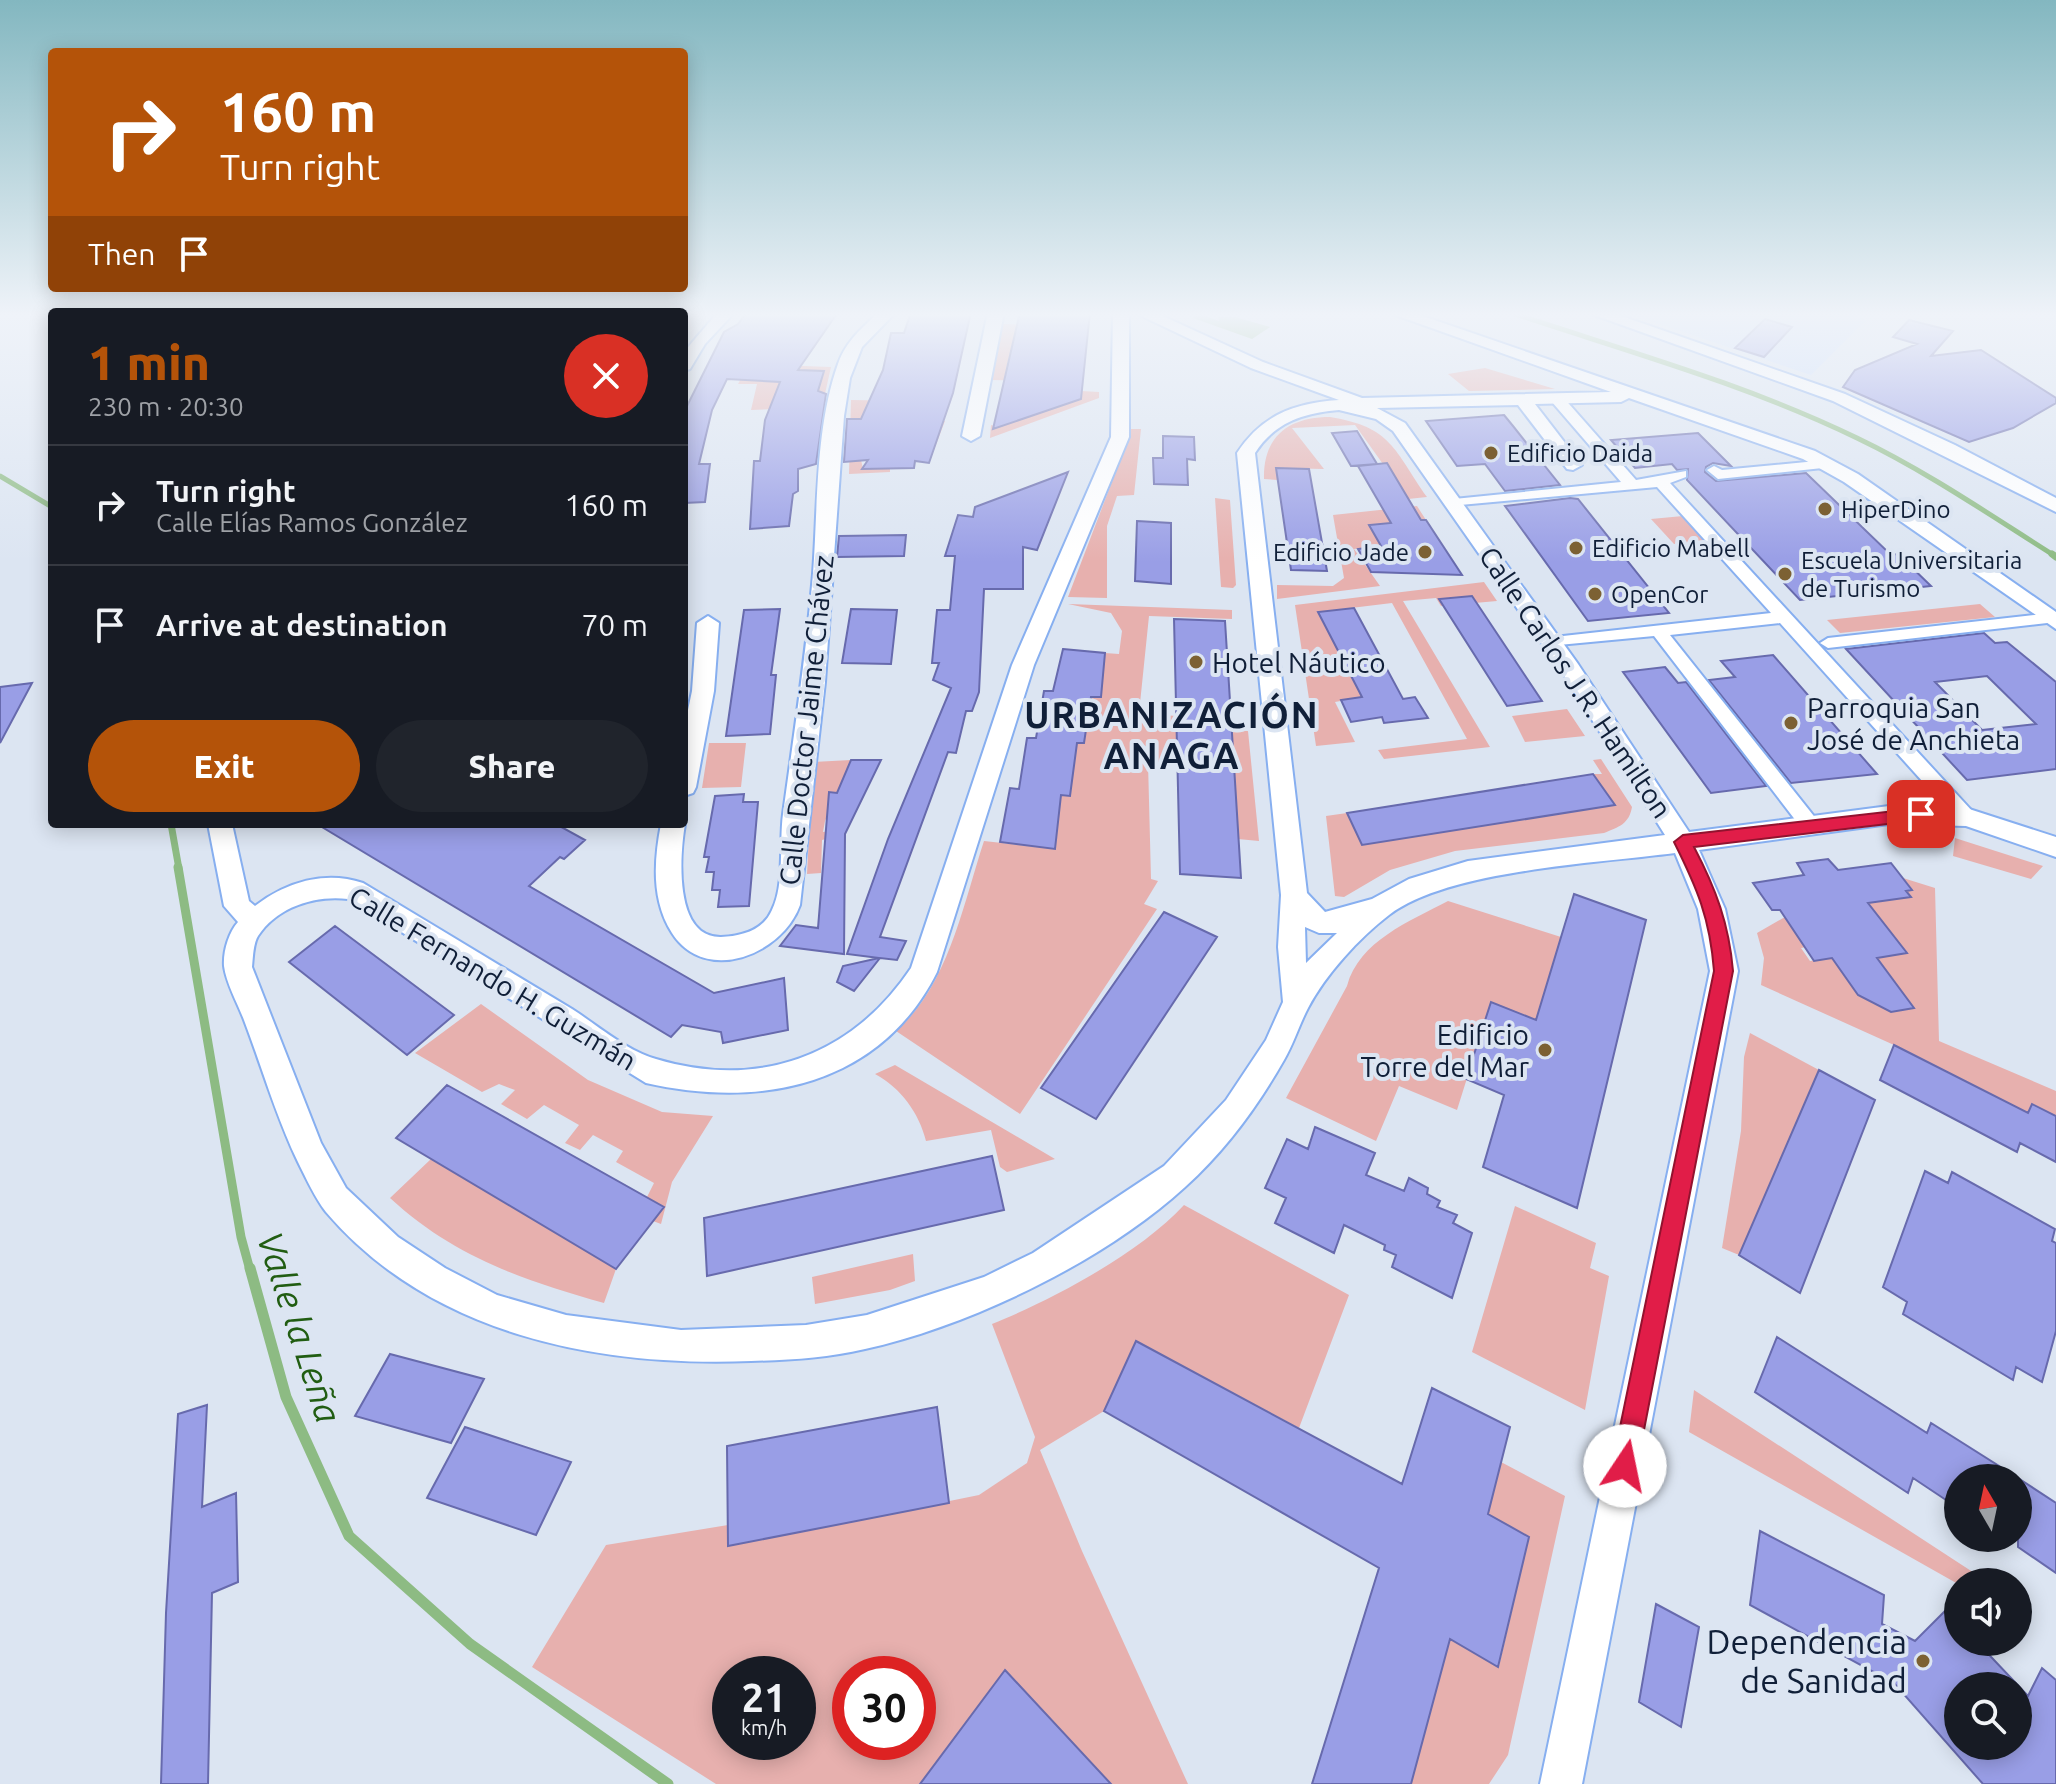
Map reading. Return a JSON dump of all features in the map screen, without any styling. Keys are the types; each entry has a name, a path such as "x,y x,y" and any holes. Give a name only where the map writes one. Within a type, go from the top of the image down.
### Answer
{"street":[{"name":"Calle Doctor Jaime Chávez","path":"672,828 668,843 667,886 672,908 686,935 714,948 732,948 752,944 770,934 787,913 792,839 814,684 835,411 840,395"},
{"path":"971,436 979,395"},
{"name":"Calle Fernando H. Guzmán","path":"255,920 285,898 307,888 332,885 354,890 616,1053 646,1070 683,1081 724,1085 753,1083 803,1071 853,1048 882,1027 908,1001 923,972 1023,665 1120,437 1120,395"},
{"path":"1297,1002 1291,947 1294,895 1246,453 1261,430 1280,418 1318,404 1317,395"},
{"path":"1332,395 1361,407"},
{"path":"1632,395 1827,464 2054,620"},
{"path":"1833,395 1970,457 2056,506"},
{"path":"1310,408 1637,397"},
{"path":"1557,399 1632,485"},
{"path":"1523,400 1573,465"},
{"path":"1399,427 1404,413 1442,403"},
{"name":"Calle Carlos J.R. Hamilton","path":"1361,407 1399,427 1554,642 1683,842 1710,896 1720,929 1724,971 1561,1784"},
{"path":"1714,470 1718,475 1827,464"},
{"path":"1454,503 1661,482 1681,474"},
{"path":"1661,482 1966,817"},
{"path":"1554,642 1784,617"},
{"path":"1828,643 2054,620"},
{"path":"688,767 703,691 708,623"},
{"path":"1658,631 1810,825"},
{"path":"1294,895 1309,919 1331,924 1380,907 1418,886 1468,871 1889,815 1966,817 2007,828 2056,847"},
{"path":"221,828 237,906 255,920 243,934 238,967 308,1150 335,1199 387,1248 433,1280 492,1310 566,1332 681,1347 806,1342 867,1332 988,1292 1045,1265 1175,1176 1237,1110 1276,1048 1297,1002 1317,970 1380,907"}],"shaded area":[{"path":"754,395 825,395 822,407 751,410"},
{"path":"1080,395 1099,395 1099,398 990,438 991,425 999,427 1080,399"},
{"path":"851,400 913,401 934,421 945,421 931,458 857,441 863,469 890,469 890,472 849,474"},
{"path":"1330,417 1351,421 1379,434 1398,454 1427,497 1408,499 1355,425 1292,428 1324,469 1277,468 1278,480 1264,479 1268,452 1281,432 1302,421"},
{"path":"1124,429 1141,429 1134,495 1117,496 1107,526 1107,598 1068,597 1113,479"},
{"path":"1215,498 1230,500 1236,585 1233,588 1221,587"},
{"path":"1417,506 1426,520 1369,526 1383,546 1354,549 1380,586 1277,599 1277,585 1333,586 1344,578 1333,515"},
{"path":"1683,516 1706,541 1674,544 1651,519"},
{"path":"1484,582 1497,601 1441,606 1436,598 1403,601 1490,747 1384,759 1378,750 1467,739 1392,603 1318,612 1362,697 1335,702 1355,742 1316,746 1295,605"},
{"path":"1068,604 1232,610 1232,619 1149,616 1139,713 1176,716 1177,729 1248,731 1259,841 1238,839 1178,764 1148,762 1151,879 1158,881 1144,904 1157,909 1020,1114 896,1031 914,1013 941,968 961,917 984,841 1055,849 1061,795 1069,796 1077,743 1084,743 1091,697 1101,697 1105,653 1119,654 1122,631 1111,613"},
{"path":"1980,604 1995,617 1840,633 1827,620"},
{"path":"1567,709 1585,736 1525,742 1512,716"},
{"path":"709,743 746,743 741,787 702,788"},
{"path":"1601,759 1632,807 1626,821 1619,827 1604,833 1455,851 1390,870 1344,897 1335,896 1326,816 1347,813 1362,845 1614,805 1593,774 1602,774 1593,760"},
{"path":"851,760 825,821 823,832 830,831 830,838 822,840 821,873 807,874 813,762"},
{"path":"1955,838 2043,866 2031,879 1953,856"},
{"path":"1903,878 1935,888 1939,1041 2056,1091 2056,1116 2033,1104 2028,1113 1894,1045 1761,985 1764,958 1757,933 1785,917 1851,939 1801,948 1810,961 1832,958 1856,990 1874,1004 1885,1008 1914,1008 1877,958 1906,953 1868,903 1911,897 1906,891 1912,889"},
{"path":"1448,901 1561,937 1536,1020 1491,1002 1457,1110 1399,1086 1376,1141 1286,1098 1362,957 1388,934"},
{"path":"481,1004 588,1080 662,1112 713,1116 672,1182 661,1224 653,1221 663,1206 647,1197 654,1183 616,1162 623,1151 593,1135 580,1150 565,1143 579,1125 544,1105 527,1119 501,1104 515,1090 499,1084 482,1092 415,1053"},
{"path":"1750,1033 1819,1070 1739,1255 1722,1248 1741,1131 1744,1057"},
{"path":"895,1065 1055,1159 1007,1172 1000,1167 991,1130 926,1141 908,1102 893,1086 875,1074"},
{"path":"431,1159 616,1269 604,1303 491,1264 414,1219 390,1198"},
{"path":"1184,1205 1349,1295 1299,1428 1136,1341 1104,1411 1040,1450 1082,1551 1188,1784 1111,1784 1005,1670 920,1784 716,1784 532,1667 606,1545 728,1525 728,1546 979,1495 1027,1463 1035,1437 992,1324 1094,1274 1144,1240"},
{"path":"1515,1206 1596,1243 1590,1268 1609,1276 1585,1410 1472,1352"},
{"path":"913,1254 915,1281 890,1290 815,1304 812,1277"},
{"path":"1694,1390 1967,1568 1944,1568 1944,1576 1689,1432"},
{"path":"1501,1462 1565,1496 1508,1755 1489,1784 1411,1784 1450,1639 1499,1666 1529,1537 1488,1514"}],"building":[{"path":"692,395 719,395 712,410 699,464 710,464 705,502 688,503 688,404"},
{"path":"775,395 826,395 816,464 798,469 798,491 793,494 789,526 750,529 754,461 760,461 765,420"},
{"path":"872,395 952,395 929,463 915,461 914,468 862,469 868,460 844,462 847,419 861,419"},
{"path":"1001,395 1081,395 1081,399 993,429"},
{"path":"1862,395 2052,395 2056,398 2056,403 2013,428 1969,442"},
{"name":"Edificio Daida","path":"1504,415 1560,485 1505,491 1485,464 1457,466 1426,421"},
{"path":"1357,431 1377,464 1351,466 1332,433"},
{"path":"1698,433 1731,466 1713,463 1706,467 1705,472 1716,481 1806,473 1891,555 1898,554 1931,586 1800,600 1687,480 1688,469 1677,470 1672,464 1635,468 1611,440"},
{"path":"1163,436 1194,437 1195,460 1187,459 1188,485 1154,484 1153,458 1163,458"},
{"name":"Edificio Jade","path":"1387,463 1421,520 1426,520 1462,575 1371,572 1358,549 1381,546 1369,525 1391,523 1358,466"},
{"path":"1276,468 1309,469 1327,571 1291,570"},
{"path":"1068,472 1037,550 1023,547 1023,589 984,589 979,692 972,711 966,711 956,753 948,752 880,937 906,941 897,960 880,958 854,991 837,982 843,966 879,958 847,954 888,839 951,688 933,680 939,663 932,663 937,610 950,610 955,556 945,556 958,515 973,517 975,507"},
{"name":"Edificio Mabell","path":"1578,499 1669,613 1588,621 1505,506"},
{"path":"1137,521 1171,523 1171,584 1135,581"},
{"path":"906,535 904,556 837,557 839,536"},
{"path":"1472,596 1542,701 1507,706 1439,599"},
{"path":"1354,608 1403,699 1415,697 1428,718 1384,723 1382,717 1351,722 1341,700 1362,697 1318,612"},
{"path":"780,609 771,675 776,675 770,734 726,736 744,610"},
{"path":"851,609 897,610 891,664 842,663"},
{"path":"1174,619 1225,621 1241,878 1180,874"},
{"path":"1984,633 1995,643 2007,642 2056,682 2056,769 1967,780 1846,649","holes":["1987,676 2036,724 1982,730 1935,682"]},
{"path":"1063,649 1105,653 1101,697 1091,697 1084,743 1077,743 1070,796 1061,795 1055,849 1000,842 1010,788 1019,789 1027,738 1036,738 1044,691 1053,691"},
{"name":"Parroquia San José de Anchieta","path":"1773,655 1877,774 1791,783 1709,680 1735,677 1721,661"},
{"path":"1665,667 1678,683 1686,682 1766,786 1711,793 1623,672"},
{"path":"32,683 0,743 0,687"},
{"path":"851,760 881,760 845,834 844,954 780,946 796,925 818,928 829,792 837,793"},
{"path":"1593,774 1615,805 1362,845 1347,813"},
{"path":"744,794 743,802 758,802 749,906 718,907 720,890 712,890 714,872 706,872 709,857 704,857 715,796"},
{"path":"324,828 563,828 585,840 564,859 560,857 529,886 714,993 784,978 788,1030 723,1043 721,1032 682,1025 671,1037"},
{"path":"1828,859 1838,870 1891,863 1912,890 1906,891 1911,897 1868,903 1907,953 1877,958 1914,1008 1891,1012 1858,995 1832,958 1814,961 1780,910 1772,910 1753,883 1804,875 1797,863"},
{"name":"Edificio Torre del Mar","path":"1574,894 1646,920 1577,1208 1483,1167 1504,1095 1466,1079 1491,1002 1536,1020"},
{"path":"1164,912 1217,937 1096,1119 1041,1088"},
{"path":"335,926 454,1015 407,1055 289,962"},
{"path":"1894,1045 2028,1113 2032,1104 2056,1116 2056,1162 2020,1143 2017,1152 1880,1080"},
{"path":"1819,1070 1875,1100 1800,1293 1739,1255"},
{"path":"447,1085 664,1207 616,1269 396,1138"},
{"path":"1315,1127 1375,1153 1366,1175 1404,1191 1409,1178 1428,1188 1427,1194 1440,1201 1437,1207 1457,1215 1453,1223 1472,1233 1452,1298 1392,1267 1396,1255 1384,1250 1385,1245 1344,1225 1334,1253 1275,1223 1286,1198 1265,1188 1287,1139 1308,1149"},
{"path":"992,1156 1004,1210 707,1276 704,1218"},
{"path":"1925,1171 1948,1183 1952,1172 2055,1229 2052,1241 2056,1243 2056,1331 2042,1382 2016,1367 2013,1380 1903,1314 1907,1302 1883,1287"},
{"path":"1777,1337 1927,1433 1931,1423 1996,1464 1944,1464 1944,1499 1913,1478 1908,1493 1755,1392"},
{"path":"1136,1341 1402,1484 1432,1388 1510,1427 1488,1514 1529,1537 1498,1667 1450,1639 1411,1784 1312,1784 1379,1568 1104,1411"},
{"path":"390,1354 484,1379 451,1443 355,1416"},
{"path":"207,1405 202,1507 236,1493 238,1582 212,1593 208,1784 161,1784 166,1613 178,1414"},
{"path":"937,1407 949,1503 728,1546 727,1446"},
{"path":"465,1427 571,1462 536,1535 427,1498"},
{"path":"2032,1487 2056,1503 2056,1573 2025,1552 2032,1552"},
{"name":"Dependencia de Sanidad","path":"1760,1531 1884,1595 1882,1624 1915,1641 1944,1612 1944,1656 1990,1656 2005,1672 1944,1672 1944,1740 1894,1683 1750,1605"},
{"path":"1656,1604 1699,1627 1681,1727 1639,1702"},
{"name":"Dependencia de Sanidad","path":"2042,1668 2056,1680 2056,1784 1983,1784 1962,1760 2032,1760 2032,1688"},
{"path":"1005,1670 1111,1784 920,1784"}],"waterway":[{"path":"1756,395 1857,438 1908,465 2053,555"},
{"name":"Valle la Leña","path":"0,476 48,505"},
{"path":"2053,555 2056,557"},
{"name":"Valle la Leña","path":"172,828 179,869"},
{"name":"Valle la Leña","path":"178,867 241,1237 250,1270"},
{"name":"Valle la Leña","path":"250,1268 286,1397 349,1536 470,1644 668,1784"}],"place":[{"name":"Edificio Daida","path":"1491,453"},
{"name":"HiperDino","path":"1825,509"},
{"name":"Edificio Mabell","path":"1576,548"},
{"name":"Edificio Jade","path":"1425,552"},
{"name":"Escuela Universitaria de Turismo","path":"1785,574"},
{"name":"OpenCor","path":"1595,594"},
{"name":"Hotel Náutico","path":"1196,662"},
{"name":"Parroquia San José de Anchieta","path":"1791,723"},
{"name":"Edificio Torre del Mar","path":"1545,1050"},
{"name":"Dependencia de Sanidad","path":"1923,1661"}],"district":[{"name":"URBANIZACIÓN ANAGA","path":"1172,734"}],"route":[{"path":"1625,1466 1724,971 1720,929 1710,896 1683,842 1889,815 1921,814"}]}
